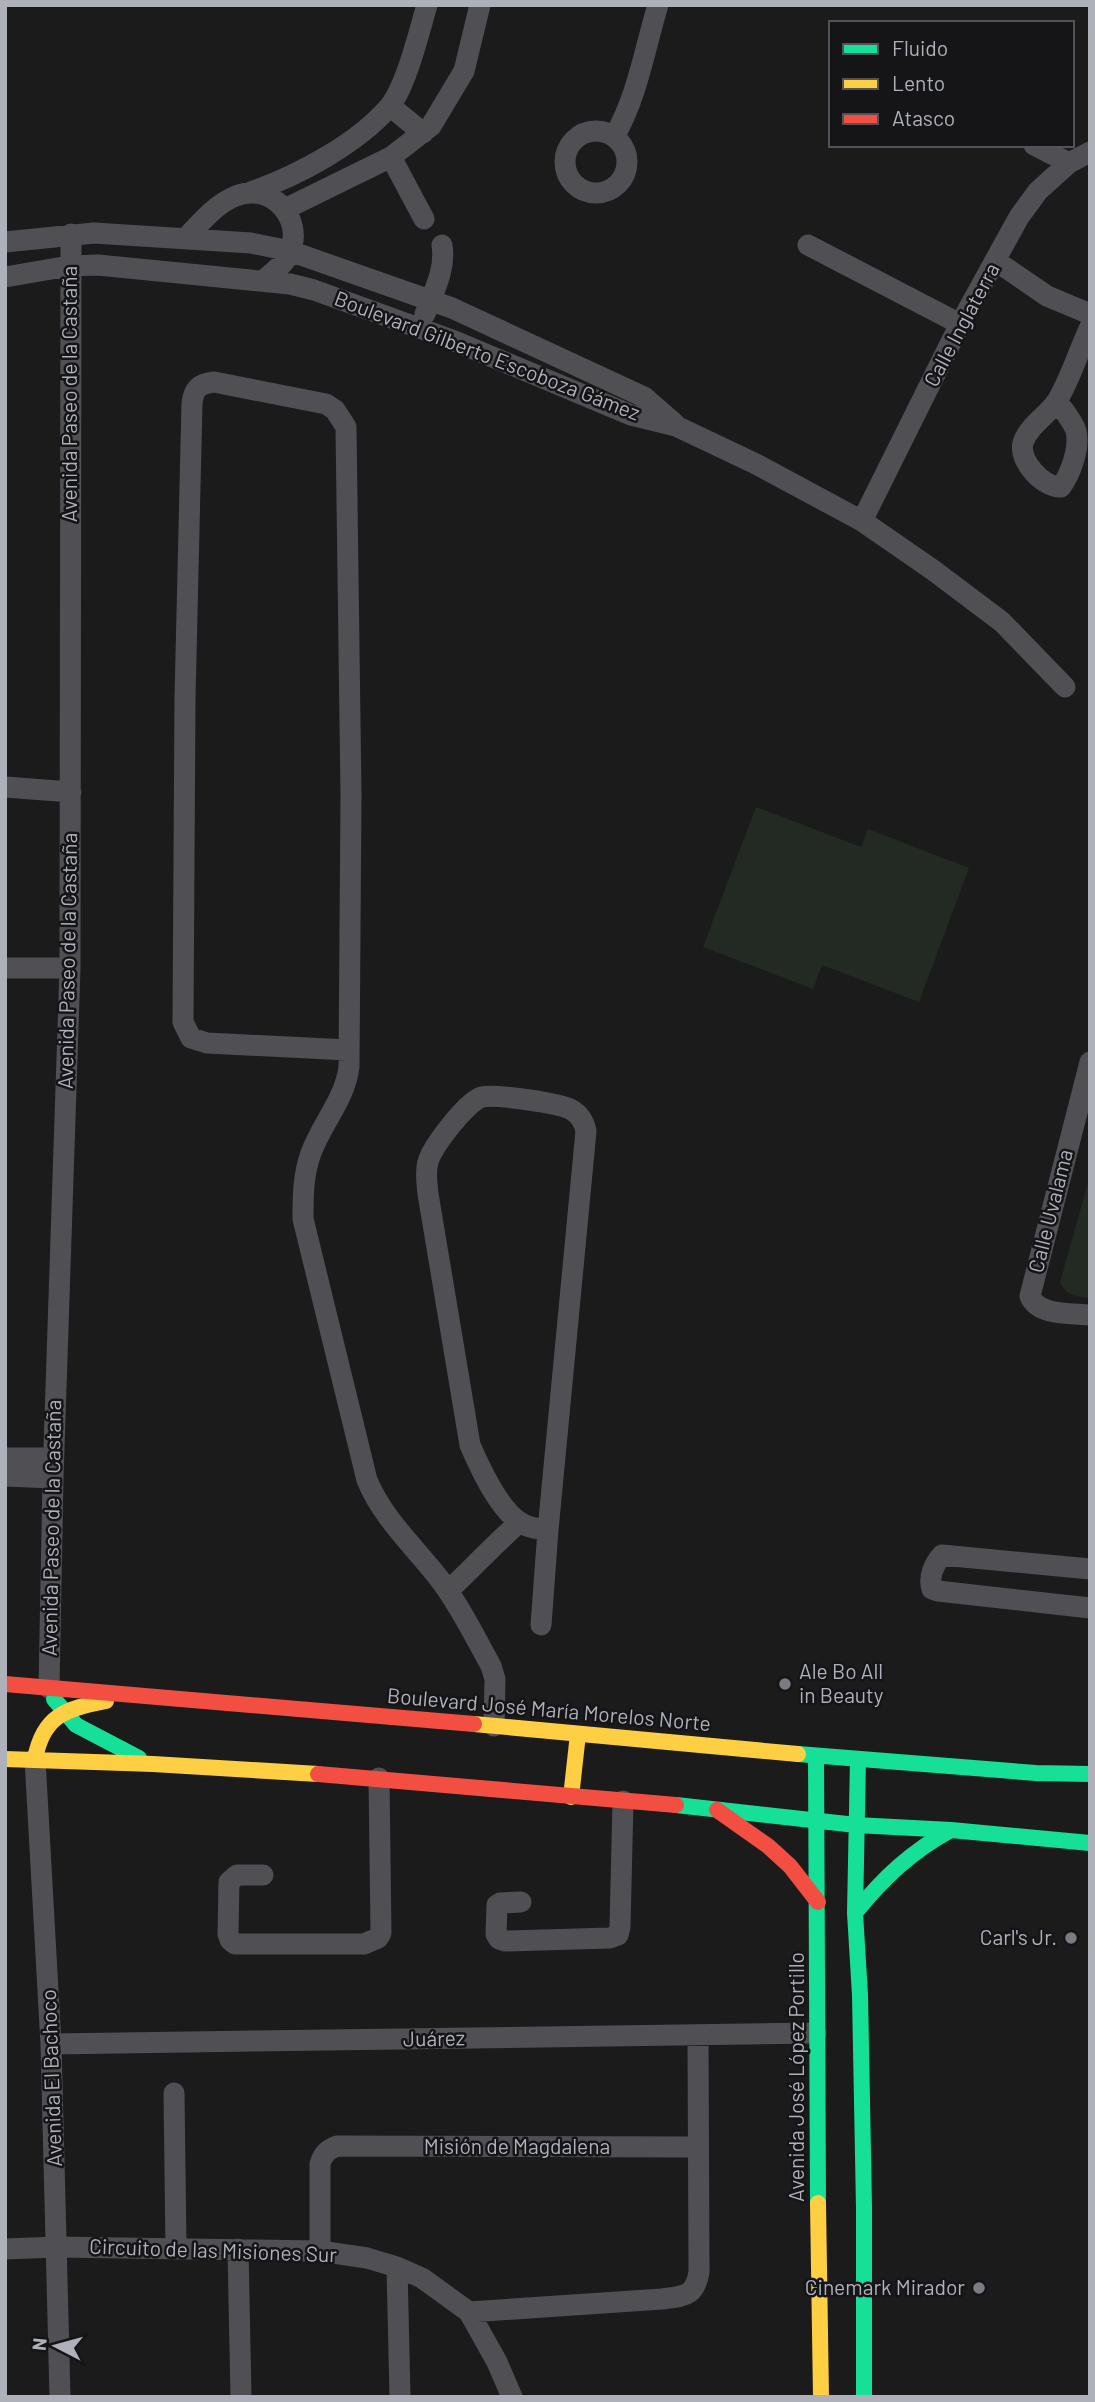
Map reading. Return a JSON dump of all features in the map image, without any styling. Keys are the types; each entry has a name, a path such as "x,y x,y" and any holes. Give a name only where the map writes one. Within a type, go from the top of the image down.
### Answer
{"main road":[{"name":"Boulevard José María Morelos Norte","path":"5,1684 816,1756 1036,1773 1090,1774"},
{"path":"49,1688 63,1712 76,1725 95,1737 153,1764"},
{"path":"35,1759 36,1743 41,1733 48,1723 63,1712 142,1695"},
{"path":"571,1797 578,1734"},
{"name":"Avenida José López Portillo","path":"816,1756 816,2033 821,2397"},
{"path":"5,1759 153,1764 379,1778 716,1809 856,1825 951,1830 1090,1843"},
{"path":"858,1759 855,1913 860,1995 864,2208 864,2397"},
{"path":"716,1809 768,1846 790,1866 818,1902"},
{"path":"855,1913 900,1862 926,1843 951,1830"}],"street":[{"path":"186,238 228,200 276,183 346,143 390,106 408,66 427,5"},
{"path":"285,209 365,172 424,133 464,71 480,5"},
{"path":"614,137 627,114 638,85 658,5"},
{"path":"390,106 424,133"},
{"path":"346,143 365,172"},
{"path":"1038,147 1069,163"},
{"name":"Calle Inglaterra","path":"862,521 960,324 1025,209 1038,191 1069,163 1090,152"},
{"path":"391,157 424,219"},
{"path":"251,192 268,195 285,209 292,225 290,251 279,267 264,280"},
{"name":"Boulevard Gilberto Escoboza Gámez","path":"5,242 71,234 251,243 290,251 452,307 644,397 676,426"},
{"name":"Avenida Paseo de la Castaña","path":"49,1688 53,1468 70,968 71,234"},
{"path":"419,329 442,266 442,245"},
{"path":"808,245 960,324"},
{"path":"996,261 1047,296 1090,314"},
{"name":"Boulevard Gilberto Escoboza Gámez","path":"5,277 69,266 98,265 264,280 314,289 452,340 631,415 676,426 757,464 862,521 1002,622 1065,687"},
{"path":"1056,401 1090,327"},
{"path":"348,1050 207,1043 191,1038 183,1022 185,698 192,403 197,386 204,383 214,382 326,404 335,410 346,427 351,781 349,1067 345,1087 312,1151 303,1178 303,1219 367,1480 375,1500 444,1585 491,1665 495,1679 494,1726"},
{"path":"5,788 71,792"},
{"path":"5,968 70,968"},
{"name":"Calle Uvalama","path":"1090,1062 1030,1296 1033,1303 1044,1310 1090,1315"},
{"path":"541,1625 586,1131 581,1117 563,1105 496,1096 482,1097 463,1112 432,1152 427,1170 428,1194 470,1445 486,1479 508,1511 520,1522 548,1530"},
{"path":"5,1458 53,1468"},
{"path":"5,1476 53,1468"},
{"path":"444,1585 479,1551 488,1550 520,1522"},
{"path":"1090,1569 942,1555 936,1561 929,1582 932,1589 938,1591 1090,1608"},
{"name":"Avenida El Bachoco","path":"35,1759 51,2043 60,2397"},
{"path":"262,1875 237,1875 229,1882 228,1934 235,1944 364,1944 378,1938 381,1933 379,1778"},
{"path":"521,1902 497,1905 496,1934 499,1939 610,1938 618,1935 621,1927 623,1801"},
{"name":"Juárez","path":"51,2043 816,2033"},
{"path":"469,2312 662,2299 692,2292 699,2272 698,2035"},
{"path":"173,2093 176,2248"},
{"name":"Misión de Magdalena","path":"320,2251 320,2164 329,2149 337,2146 697,2147"},
{"name":"Circuito de las Misiones Sur","path":"5,2249 58,2247 320,2251 367,2258 422,2278 469,2312 497,2362 512,2397"},
{"path":"238,2249 240,2397"},
{"path":"397,2267 400,2397"}],"shaded area":[{"path":"756,807 861,847 868,829 969,868 919,1002 822,965 813,989 703,947"},
{"path":"1090,1176 1090,1298 1068,1293 1060,1282"}],"traffic: fast":[{"path":"54,1699 76,1725 139,1758"},
{"path":"798,1754 1036,1773 1090,1774"},
{"path":"816,1756 818,2203"},
{"path":"858,1759 855,1913 860,1995 864,2208 864,2397"},
{"path":"676,1805 856,1825 951,1830 1090,1843"},
{"path":"855,1913 899,1866 951,1830"}],"traffic: slow":[{"path":"35,1759 44,1732 58,1716 79,1707 106,1701"},
{"path":"474,1724 798,1754"},
{"path":"571,1797 578,1734"},
{"path":"5,1759 318,1774"},
{"path":"818,2203 821,2397"}],"traffic: jam":[{"path":"5,1684 474,1724"},
{"path":"318,1774 676,1805"},
{"path":"717,1810 768,1846 790,1866 818,1902"}],"place":[{"name":"Ale Bo All in Beauty","path":"785,1684"},
{"name":"Carl's Jr.","path":"1071,1938"},
{"name":"Cinemark Mirador","path":"979,2288"}]}
